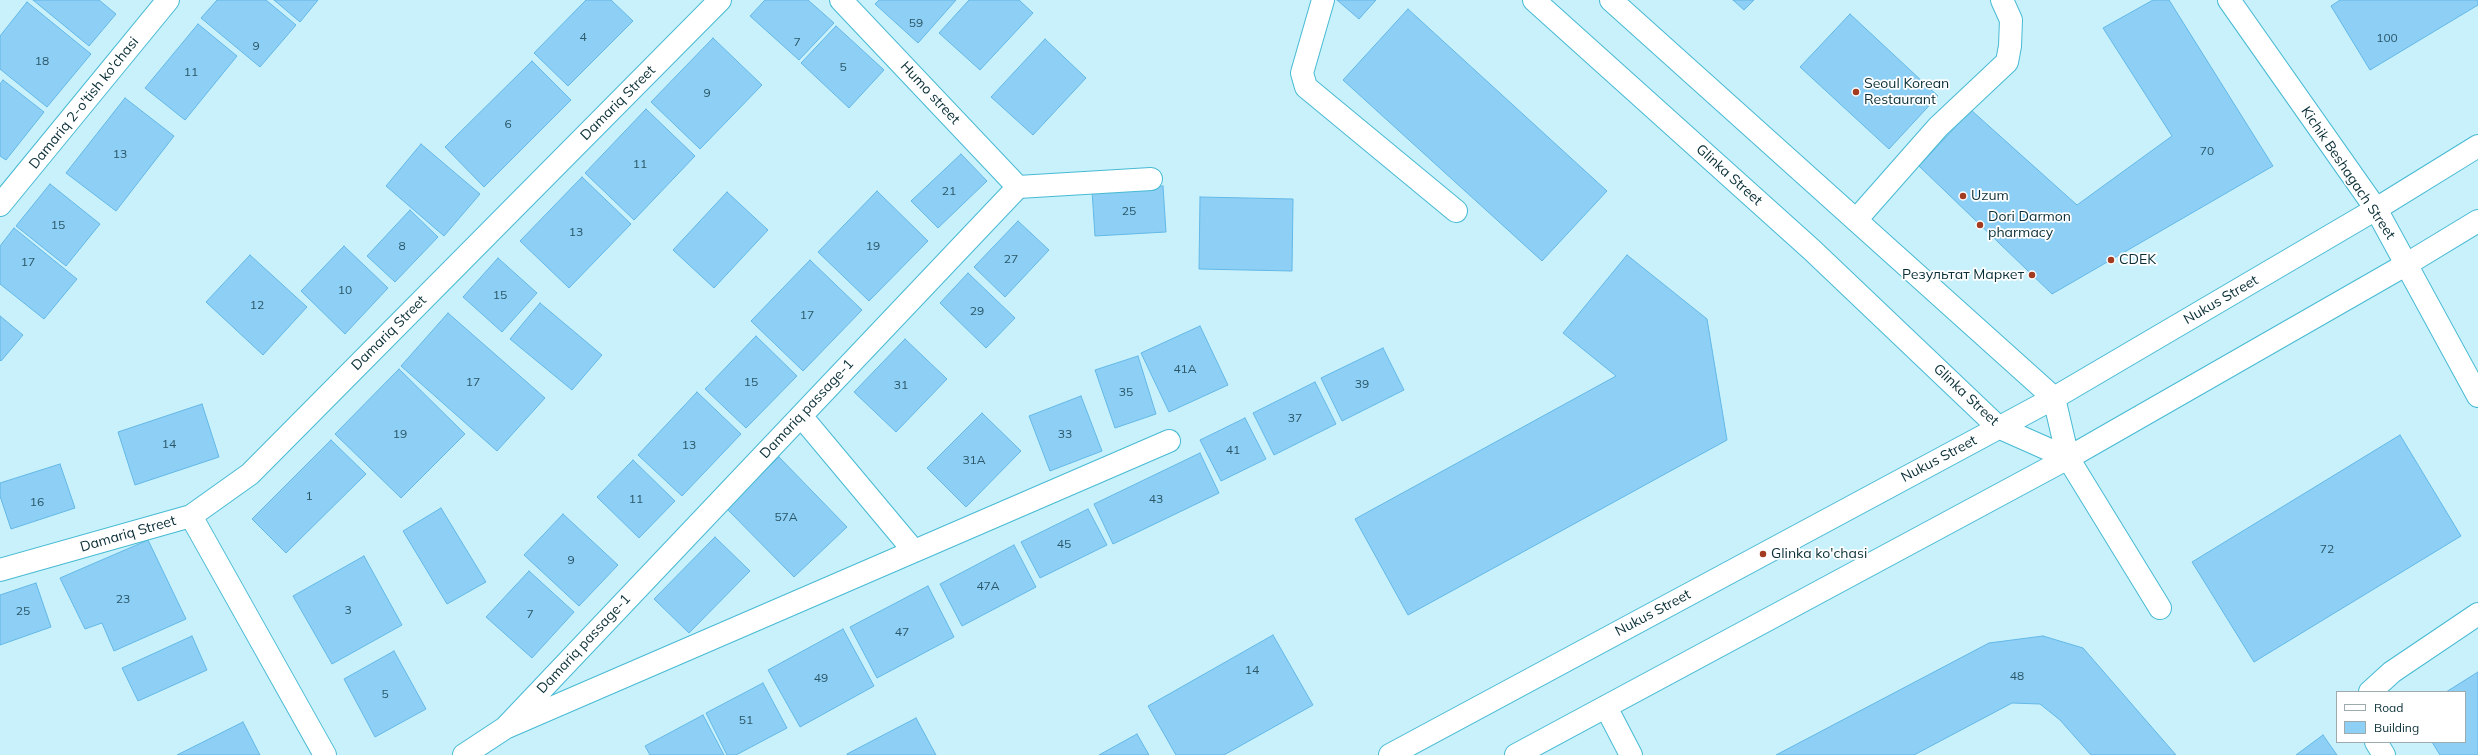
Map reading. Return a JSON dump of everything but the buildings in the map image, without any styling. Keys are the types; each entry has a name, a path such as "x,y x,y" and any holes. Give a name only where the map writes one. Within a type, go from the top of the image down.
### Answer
{"street":[{"name":"Damariq 2-o'tish ko'chasi","path":"0,205 168,0"},
{"name":"Damariq Street","path":"0,570 191,516 250,474 720,0"},
{"name":"Humo street","path":"841,0 1018,187"},
{"path":"1323,0 1302,73 1306,87 1456,211"},
{"name":"Glinka Street","path":"1534,0 1812,250 1998,427 2068,458"},
{"path":"1611,0 2054,398 2068,458 2160,608"},
{"path":"1856,220 1938,127 2007,62 2010,46 2011,20 2002,0"},
{"name":"Kichik Beshagach Street","path":"2230,0 2376,209 2478,396"},
{"name":"Nukus Street","path":"1390,755 2054,398 2376,209 2478,146"},
{"path":"1018,187 1151,179"},
{"name":"Damariq passage-1","path":"505,728 1018,187"},
{"path":"1516,755 2068,458 2407,264 2478,221"},
{"path":"801,416 914,551"},
{"name":"Damariq passage-1","path":"464,755 505,728 1169,441"},
{"path":"191,516 325,755"},
{"path":"2371,691 2392,672 2478,614"},
{"path":"1606,707 1631,755"},
{"path":"2377,743 2384,755"}],"place":[{"name":"Seoul Korean Restaurant","path":"1856,92"},
{"name":"Uzum","path":"1963,196"},
{"name":"Dori Darmon pharmacy","path":"1980,225"},
{"name":"CDEK","path":"2111,260"},
{"name":"Результат Маркет","path":"2032,275"},
{"name":"Glinka ko'chasi","path":"1763,554"}]}
